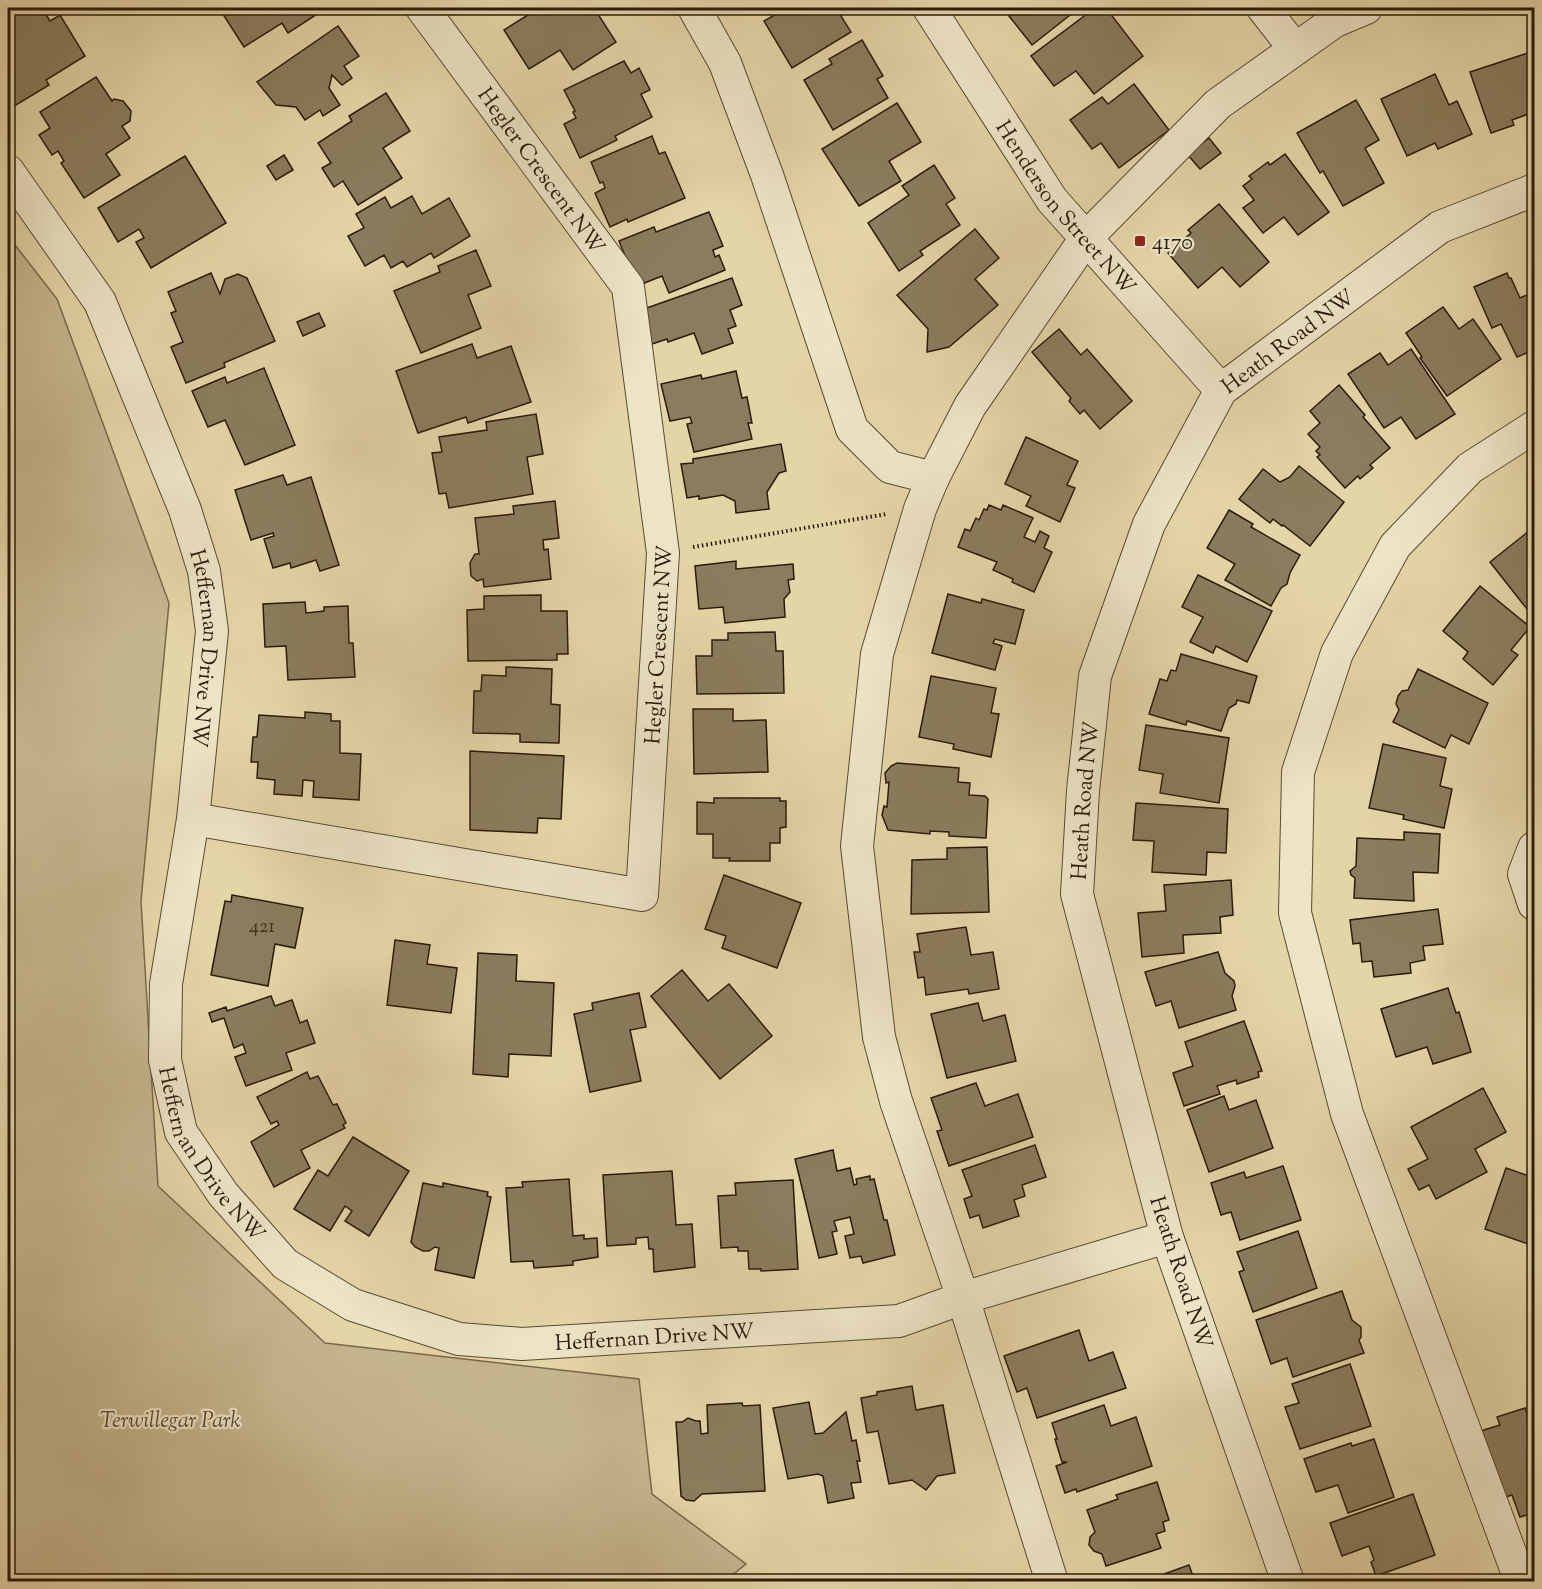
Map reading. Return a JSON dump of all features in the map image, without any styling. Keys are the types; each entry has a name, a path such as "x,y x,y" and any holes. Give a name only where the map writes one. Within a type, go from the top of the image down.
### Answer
{"street":[{"name":"Hegler Crescent NW","path":"193,819 642,895 663,552 628,287 422,8"},
{"path":"694,8 724,63 767,175 852,429 890,467 933,478"},
{"name":"Henderson Street NW","path":"929,8 1052,200 1221,390"},
{"path":"1263,8 1295,49"},
{"path":"1052,1581 963,1298 896,1101 879,1037 857,846 877,654 920,509 933,478 970,406 1086,238 1218,104 1335,21 1366,8"},
{"name":"Heffernan Drive NW","path":"8,171 100,302 184,510 204,571 212,631 193,819 166,984 165,1060 181,1132 223,1194 285,1264 353,1305 459,1339 522,1344 898,1321 963,1298 1167,1237"},
{"name":"Heath Road NW","path":"1288,1581 1167,1237 1077,894 1083,791 1095,675 1149,524 1221,390 1440,227 1534,190"},
{"path":"1517,1576 1347,1114 1295,913 1299,772 1337,653 1395,546 1470,468 1534,427"},
{"path":"1534,848 1524,874 1534,904"}],"path":[{"path":"663,552 920,509"}],"green space":[{"name":"Terwillegar Park","path":"8,236 57,299 169,603 141,901 158,1186 325,1343 639,1379 652,1494 746,1564 725,1581 8,1581"}],"building":[{"path":"16,8 42,8 50,21 60,15 85,56 46,80 49,85 16,105 8,92 8,13"},
{"path":"219,8 320,8 322,11 288,33 282,23 244,47"},
{"path":"539,8 594,8 616,42 573,70 560,50 529,69 504,30"},
{"path":"787,8 836,8 851,32 792,68 764,21"},
{"path":"1019,8 1079,8 1032,45 1009,16"},
{"path":"1095,8 1106,8 1143,56 1094,94 1076,71 1054,86 1031,56"},
{"path":"338,26 359,56 344,66 352,78 342,85 332,75 329,88 340,105 323,116 320,110 305,120 296,107 276,105 257,82"},
{"path":"862,40 883,76 877,79 888,98 833,130 804,80 832,64 829,59"},
{"path":"1534,51 1534,112 1512,120 1514,125 1491,133 1470,72"},
{"path":"624,61 631,73 639,68 650,90 641,94 652,117 615,136 617,140 580,158 564,124 576,118 573,112 575,111 564,90"},
{"path":"1435,74 1449,105 1457,101 1472,134 1438,149 1435,143 1407,156 1381,99"},
{"path":"96,77 112,101 114,99 123,101 131,111 130,121 122,126 130,138 106,154 120,175 84,198 61,163 64,161 58,151 52,155 39,135 50,128 40,112"},
{"path":"1134,84 1169,130 1119,168 1101,143 1092,149 1070,120 1102,97 1108,104"},
{"path":"386,93 410,131 383,148 402,178 358,205 343,181 334,187 322,168 331,163 318,143 352,121 349,116"},
{"path":"1356,100 1379,140 1365,148 1384,183 1343,206 1323,171 1320,173 1297,133"},
{"path":"897,103 921,142 889,161 901,181 859,206 822,149"},
{"path":"652,136 659,154 665,152 685,198 628,222 627,219 610,227 595,193 605,188 603,182 600,183 591,162"},
{"path":"1209,138 1221,153 1200,169 1188,155"},
{"path":"1285,154 1329,212 1298,235 1284,217 1263,233 1243,208 1254,200 1243,186 1252,179 1249,176 1268,162 1270,165"},
{"path":"284,155 293,170 276,180 267,166"},
{"path":"185,156 226,223 151,268 136,242 144,238 139,229 118,242 98,208"},
{"path":"934,165 955,198 946,204 960,225 920,251 923,255 899,271 868,223 909,195 902,186"},
{"path":"412,196 422,214 449,198 470,236 434,258 431,253 407,267 403,261 391,268 384,255 365,266 348,236 364,228 356,214 385,197 391,208"},
{"path":"1219,204 1269,262 1240,287 1222,267 1198,288 1168,253 1191,233 1188,230"},
{"path":"709,212 723,246 713,250 715,257 719,255 725,270 669,293 662,276 637,286 619,241 654,227 656,232"},
{"path":"975,229 999,258 975,279 998,305 949,347 927,352 928,329 897,295"},
{"path":"476,250 491,286 468,295 481,328 421,353 394,291 440,272 438,266"},
{"path":"211,273 220,294 225,279 238,274 247,278 275,341 224,363 225,367 186,383 171,347 183,342 171,313 176,311 168,292"},
{"path":"1507,273 1520,298 1534,292 1534,350 1517,357 1501,324 1492,328 1474,287"},
{"path":"732,278 742,305 730,310 736,326 728,329 733,343 702,354 694,333 668,342 667,339 652,344 641,310"},
{"path":"1443,307 1459,329 1473,319 1501,359 1447,396 1420,358 1422,357 1406,333"},
{"path":"319,313 325,326 303,336 297,322"},
{"path":"1059,329 1081,355 1087,349 1132,401 1100,429 1084,410 1080,414 1069,401 1071,398 1032,352"},
{"path":"472,344 477,358 511,346 531,402 468,423 466,417 418,433 396,371"},
{"path":"1411,349 1455,414 1416,439 1401,417 1384,428 1348,374 1380,353 1388,365"},
{"path":"264,368 295,445 245,465 225,420 208,427 192,391 225,377 227,383"},
{"path":"736,371 742,398 747,397 752,423 748,423 752,439 694,452 687,424 692,423 690,417 670,421 661,384 701,375 702,379"},
{"path":"1339,385 1390,448 1370,465 1373,468 1360,479 1358,476 1345,488 1317,457 1320,455 1316,451 1320,447 1308,434 1320,423 1310,411"},
{"path":"536,414 543,454 527,457 533,494 449,508 446,493 439,494 432,453 442,452 439,437 487,430 486,422"},
{"path":"1026,437 1078,461 1067,485 1075,488 1060,522 1026,506 1031,496 1005,484"},
{"path":"781,444 786,471 779,473 767,492 769,509 736,513 735,501 723,495 699,499 699,496 687,498 681,464 693,463 693,459"},
{"path":"1299,466 1344,502 1310,546 1273,519 1270,523 1239,499 1263,469 1280,482 1290,477"},
{"path":"283,475 287,485 311,477 339,565 320,571 316,560 291,568 290,563 273,568 264,539 274,536 273,533 251,540 235,490"},
{"path":"555,501 559,538 543,540 544,550 548,549 551,579 484,587 483,579 477,581 471,576 470,563 475,554 479,554 475,518 514,514 513,506"},
{"path":"989,505 1001,510 1003,505 1033,518 1024,537 1035,542 1040,531 1049,536 1044,548 1052,552 1034,592 993,570 997,562 958,547 965,529 970,531 976,518 979,520 984,509 987,510"},
{"path":"1229,510 1253,524 1251,527 1300,555 1287,584 1281,588 1271,606 1225,580 1235,564 1207,548"},
{"path":"1534,527 1534,603 1527,609 1490,562"},
{"path":"736,561 736,569 793,564 794,579 788,580 790,592 784,599 785,617 725,623 723,607 699,609 695,566"},
{"path":"1198,575 1272,611 1247,662 1216,646 1213,653 1190,642 1203,617 1182,607"},
{"path":"1480,586 1530,627 1511,650 1518,655 1493,685 1463,659 1468,652 1443,631"},
{"path":"948,594 981,603 982,599 1024,610 1015,644 995,639 993,643 1002,646 995,670 932,653"},
{"path":"541,595 541,611 567,611 568,654 557,654 557,660 468,661 467,610 484,609 484,596"},
{"path":"305,602 306,613 324,611 324,607 348,606 349,643 353,643 355,677 288,680 286,646 265,647 263,604"},
{"path":"775,632 776,651 783,651 784,693 697,694 696,656 712,656 712,640 728,640 728,633"},
{"path":"1181,654 1257,676 1249,703 1237,700 1236,704 1229,708 1221,731 1187,721 1186,725 1149,714 1160,679 1167,681 1171,670 1176,671"},
{"path":"506,667 552,669 551,704 560,705 559,743 520,742 520,734 473,733 474,691 481,691 482,675 506,676"},
{"path":"1418,669 1488,703 1469,744 1451,735 1445,748 1393,722 1399,710 1396,704 1398,696 1402,691 1408,690"},
{"path":"931,676 996,688 991,713 999,714 991,757 953,749 954,744 919,737"},
{"path":"693,709 733,709 733,721 766,720 768,772 694,774"},
{"path":"305,712 331,714 331,721 340,721 340,753 361,754 359,800 313,797 314,781 303,780 302,796 274,794 275,780 257,778 258,762 251,762 253,737 257,737 259,715 305,718"},
{"path":"1146,725 1229,738 1219,803 1160,793 1163,774 1139,770"},
{"path":"1383,744 1446,758 1440,786 1452,789 1444,828 1403,819 1404,815 1369,808"},
{"path":"470,751 564,756 561,819 538,818 537,833 470,830"},
{"path":"897,763 959,768 958,782 970,783 969,795 985,796 988,799 986,838 949,836 949,832 930,831 930,834 888,830 882,815 884,806 887,807 889,782 886,783 885,773"},
{"path":"714,798 780,798 780,801 786,801 786,827 780,828 780,843 770,843 770,861 729,861 730,858 713,858 713,834 697,834 697,802 714,803"},
{"path":"1136,803 1228,809 1226,853 1207,852 1206,875 1152,872 1154,841 1133,840"},
{"path":"1404,832 1440,834 1438,873 1413,872 1414,901 1354,898 1355,878 1350,871 1356,866 1357,838 1404,840"},
{"path":"987,847 989,912 911,914 912,860 947,859 947,848"},
{"path":"724,875 801,903 777,968 722,948 726,936 705,929"},
{"path":"1231,880 1233,915 1220,917 1221,933 1183,935 1184,953 1142,957 1138,913 1166,911 1164,885"},
{"path":"232,895 303,908 295,948 275,944 268,986 211,975 225,901 231,902"},
{"path":"1438,909 1443,944 1423,946 1425,960 1410,963 1411,973 1374,977 1372,961 1362,962 1360,943 1353,944 1350,920"},
{"path":"966,927 971,955 993,952 999,989 969,994 968,989 926,995 924,977 918,978 914,952 920,952 917,934"},
{"path":"395,940 430,945 427,964 457,968 451,1013 387,1005"},
{"path":"1218,952 1225,973 1234,981 1232,996 1236,1010 1179,1028 1171,1001 1156,1006 1145,972"},
{"path":"478,953 517,955 516,981 554,983 551,1056 509,1054 508,1077 473,1074"},
{"path":"682,970 708,1001 729,984 772,1036 720,1079 651,996"},
{"path":"1448,988 1456,1013 1459,1012 1471,1052 1433,1064 1427,1047 1396,1057 1381,1009"},
{"path":"639,993 646,1027 630,1030 641,1081 590,1092 574,1014 593,1010 592,1003"},
{"path":"271,996 275,1006 292,1000 300,1023 307,1020 315,1043 286,1053 292,1070 246,1086 235,1057 246,1053 243,1044 234,1048 224,1018 212,1022 209,1013 226,1007 227,1011"},
{"path":"978,1003 983,1021 1005,1015 1016,1061 947,1078 931,1014"},
{"path":"1244,1021 1262,1071 1258,1072 1259,1077 1237,1084 1236,1080 1217,1086 1220,1094 1184,1106 1173,1073 1193,1066 1185,1042"},
{"path":"307,1072 310,1079 318,1076 333,1105 337,1104 346,1123 343,1125 345,1128 301,1150 310,1168 274,1187 251,1142 279,1125 277,1121 271,1124 257,1097"},
{"path":"976,1083 985,1106 1018,1094 1033,1137 949,1166 937,1131 942,1130 931,1098"},
{"path":"1483,1088 1506,1132 1475,1149 1487,1172 1436,1199 1429,1185 1419,1190 1408,1169 1428,1159 1411,1127"},
{"path":"1224,1096 1229,1110 1256,1100 1273,1148 1209,1172 1187,1110"},
{"path":"353,1137 409,1171 369,1236 345,1221 352,1211 345,1206 330,1231 294,1209 318,1170 328,1176"},
{"path":"1035,1145 1046,1177 1022,1185 1025,1196 1014,1200 1019,1216 983,1228 979,1215 970,1218 964,1199 972,1196 962,1170"},
{"path":"833,1150 837,1171 850,1168 854,1185 857,1184 856,1179 870,1176 870,1180 874,1179 895,1255 863,1263 861,1256 850,1258 845,1236 854,1234 850,1217 834,1221 837,1231 832,1232 837,1254 819,1258 795,1159"},
{"path":"1283,1166 1301,1220 1240,1240 1231,1212 1221,1215 1211,1183 1244,1172 1246,1178"},
{"path":"1506,1168 1532,1177 1534,1169 1534,1246 1485,1229"},
{"path":"672,1171 676,1225 692,1224 695,1267 654,1272 653,1249 649,1249 648,1237 636,1238 636,1244 607,1246 603,1175"},
{"path":"569,1179 573,1236 584,1235 584,1239 597,1238 598,1257 573,1261 573,1265 534,1268 533,1261 511,1262 506,1188 523,1187 522,1182"},
{"path":"793,1180 798,1269 761,1271 761,1269 749,1269 748,1251 738,1251 738,1247 721,1248 718,1196 736,1195 735,1183"},
{"path":"423,1183 443,1187 443,1183 488,1192 487,1196 491,1197 474,1278 435,1270 439,1248 423,1251 411,1242"},
{"path":"1298,1231 1317,1288 1253,1312 1239,1272 1244,1270 1237,1252"},
{"path":"1342,1291 1352,1320 1361,1327 1359,1340 1364,1353 1293,1377 1287,1358 1271,1364 1256,1320"},
{"path":"1079,1330 1089,1361 1113,1352 1126,1388 1037,1418 1027,1388 1017,1392 1004,1356"},
{"path":"1350,1364 1371,1426 1300,1449 1285,1407 1299,1403 1292,1384"},
{"path":"912,1386 916,1410 943,1405 955,1473 937,1476 926,1490 912,1480 889,1484 878,1431 867,1433 861,1398 877,1395 877,1392"},
{"path":"809,1402 815,1434 823,1433 846,1412 852,1441 856,1440 860,1461 857,1461 861,1482 851,1483 854,1498 828,1503 823,1476 818,1474 788,1479 773,1408"},
{"path":"742,1403 743,1406 760,1405 765,1491 702,1494 694,1501 686,1500 681,1496 676,1422 682,1422 688,1418 700,1421 701,1434 708,1433 707,1405"},
{"path":"1104,1405 1111,1426 1136,1417 1152,1466 1077,1492 1076,1489 1065,1493 1056,1466 1067,1462 1062,1462 1052,1423"},
{"path":"1525,1408 1534,1435 1534,1513 1520,1517 1512,1495 1493,1501 1471,1434 1500,1425 1497,1417"},
{"path":"1374,1439 1394,1497 1348,1513 1338,1485 1316,1492 1304,1459 1351,1443 1352,1446"},
{"path":"1157,1482 1169,1520 1163,1522 1165,1531 1156,1534 1161,1548 1106,1566 1102,1554 1094,1551 1089,1545 1090,1537 1095,1532 1087,1510 1118,1499 1116,1495"},
{"path":"1413,1494 1435,1555 1376,1576 1369,1546 1342,1556 1330,1523"},
{"path":"1189,1565 1195,1582 1142,1582"}],"place":[{"name":"4170","path":"1140,241"}]}
